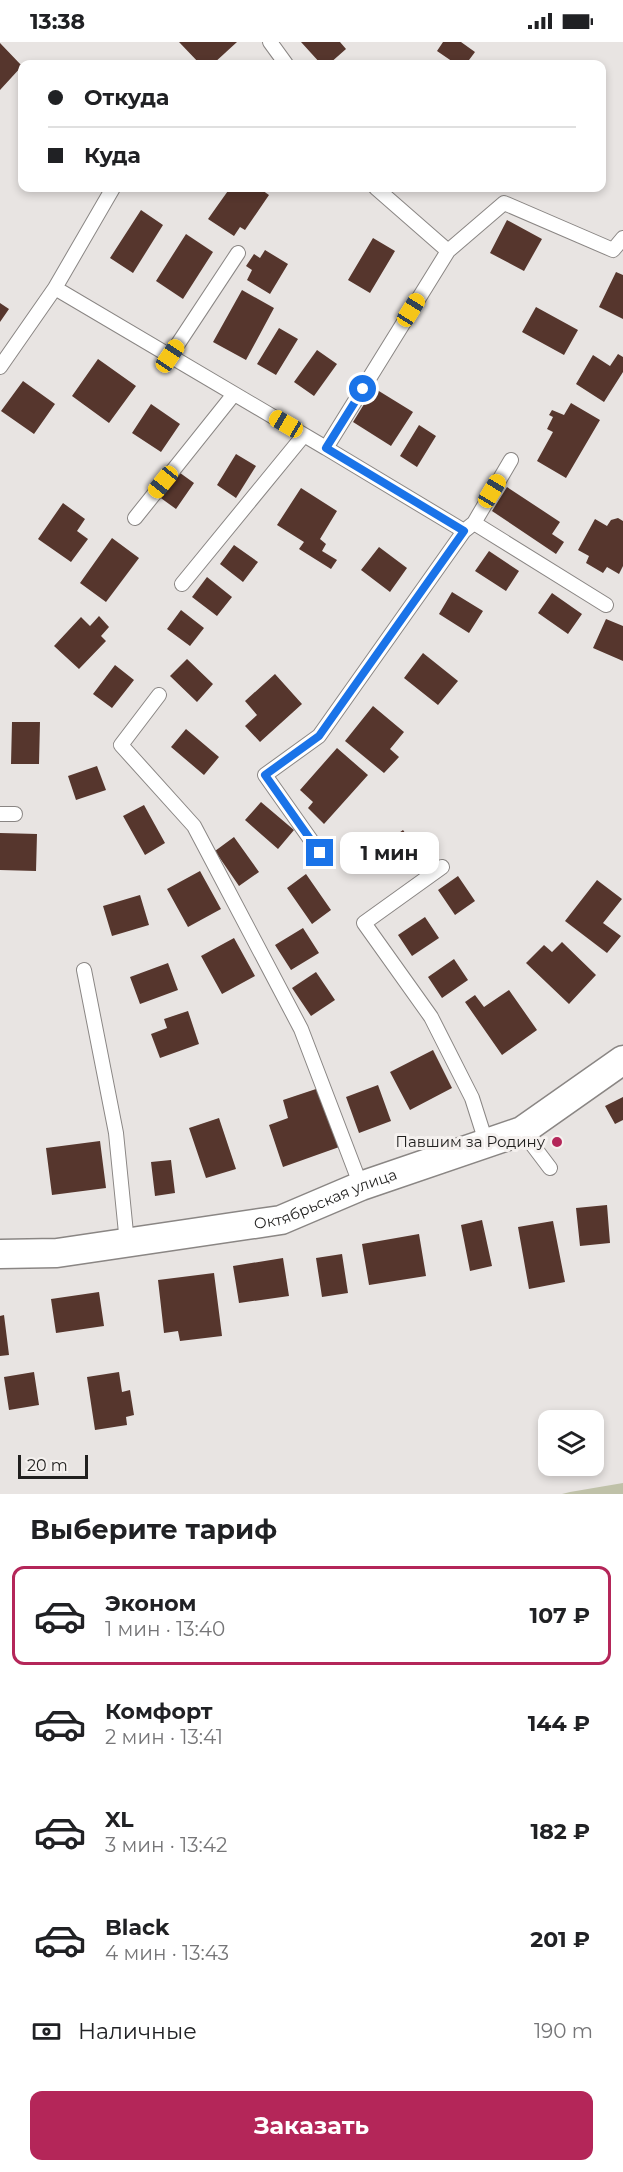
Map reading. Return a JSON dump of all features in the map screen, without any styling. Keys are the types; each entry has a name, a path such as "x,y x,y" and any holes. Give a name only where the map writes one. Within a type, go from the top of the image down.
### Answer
{"street":[{"name":"Октябрьская улица","path":"0,1254 57,1253 281,1220 361,1186 522,1131 623,1060"}],"lane":[{"path":"270,42 283,60"},
{"path":"0,368 55,288 111,192"},
{"path":"381,192 447,250"},
{"path":"326,448 447,250 504,203 613,250 623,238"},
{"path":"170,356 238,253"},
{"path":"55,288 326,448 606,605"},
{"path":"135,518 234,394"},
{"path":"182,584 304,435"},
{"path":"320,853 265,775 319,736 469,527 511,460"},
{"path":"159,695 121,745 194,826 301,1029 361,1186"},
{"path":"0,814 15,814"},
{"path":"441,867 364,923 431,1017 472,1098 486,1142"},
{"path":"84,970 116,1133 127,1243"},
{"path":"522,1131 550,1168"}],"green space":[{"path":"623,1483 623,1494 562,1494 570,1492"}],"building":[{"path":"179,42 237,42 217,60 196,60"},
{"path":"301,42 340,42 346,49 334,60 317,60"},
{"path":"443,42 461,42 475,52 469,60 450,60 437,51"},
{"path":"0,43 18,62 18,70 0,90"},
{"path":"227,192 265,192 269,195 245,230 240,227 234,236 208,219"},
{"path":"141,210 163,225 133,273 110,258"},
{"path":"507,220 542,239 524,271 490,253"},
{"path":"186,234 213,252 183,299 156,281"},
{"path":"373,238 395,251 370,293 348,280"},
{"path":"265,250 288,264 270,294 247,280 252,270 246,266 254,254 260,258"},
{"path":"616,272 623,275 623,319 599,307"},
{"path":"242,290 274,308 246,360 213,342"},
{"path":"0,303 9,309 0,322"},
{"path":"536,307 578,330 564,355 522,332"},
{"path":"279,328 298,339 276,375 257,364"},
{"path":"317,350 337,364 314,396 294,382"},
{"path":"618,354 623,357 623,372 604,402 576,384 593,355 610,366"},
{"path":"98,359 136,386 109,423 72,396"},
{"path":"23,381 55,404 34,434 1,411"},
{"path":"374,388 413,412 391,446 353,422"},
{"path":"571,403 600,420 566,478 537,461 553,432 547,429 553,417 549,415 552,410 564,415"},
{"path":"151,404 180,424 161,452 132,433"},
{"path":"419,425 436,436 417,467 400,456"},
{"path":"236,454 256,466 236,498 217,485"},
{"path":"176,470 194,483 176,509 158,496"},
{"path":"507,487 560,522 552,534 564,542 556,554 492,511"},
{"path":"301,488 337,511 320,539 326,544 322,551 337,560 331,569 299,549 304,542 277,525"},
{"path":"63,503 85,519 77,531 88,539 71,562 38,539"},
{"path":"618,518 623,521 623,566 619,574 607,567 603,573 586,563 589,556 578,550 595,519 607,526 611,520"},
{"path":"112,538 139,558 106,602 80,583"},
{"path":"234,545 258,562 243,582 220,564"},
{"path":"379,547 407,568 390,592 361,570"},
{"path":"489,551 519,571 506,591 475,571"},
{"path":"207,577 232,597 217,616 192,597"},
{"path":"452,592 483,611 469,633 439,614"},
{"path":"552,593 582,614 568,634 538,613"},
{"path":"181,610 204,628 190,646 167,629"},
{"path":"99,616 109,627 101,636 106,641 79,669 54,646 81,617 90,626"},
{"path":"606,619 623,626 623,661 593,648"},
{"path":"423,653 458,681 438,705 404,678"},
{"path":"187,659 213,684 197,702 170,676"},
{"path":"115,665 134,680 112,708 93,694"},
{"path":"275,674 302,704 260,742 245,726 257,715 245,701"},
{"path":"373,706 404,732 390,749 399,757 384,773 345,741"},
{"path":"12,722 40,722 39,764 11,764"},
{"path":"186,729 219,757 204,775 171,747"},
{"path":"337,748 368,775 324,824 308,808 313,802 300,790"},
{"path":"97,766 106,790 76,800 68,776"},
{"path":"261,802 294,830 278,849 245,820"},
{"path":"144,805 165,843 145,855 123,816"},
{"path":"403,830 423,858 401,874 395,866 389,870 381,859 387,854 381,846"},
{"path":"0,833 37,834 36,871 0,870"},
{"path":"234,837 259,872 239,886 215,851"},
{"path":"200,871 221,909 188,927 167,889"},
{"path":"306,874 331,910 312,924 287,888"},
{"path":"458,876 475,901 455,915 438,890"},
{"path":"597,880 622,899 603,923 621,936 607,953 565,921"},
{"path":"140,895 149,925 112,936 103,906"},
{"path":"425,917 439,938 412,956 398,935"},
{"path":"303,928 319,953 291,970 275,945"},
{"path":"234,938 255,976 222,994 201,956"},
{"path":"562,942 596,975 569,1004 526,963 544,945 552,952"},
{"path":"454,959 468,980 442,998 428,977"},
{"path":"168,963 178,990 140,1004 130,977"},
{"path":"316,972 335,1000 311,1016 292,988"},
{"path":"509,990 537,1030 502,1055 465,1002 475,995 484,1007"},
{"path":"188,1011 199,1044 160,1058 151,1034 167,1028 164,1019"},
{"path":"433,1050 452,1088 410,1110 390,1072"},
{"path":"378,1085 391,1121 359,1133 346,1097"},
{"path":"322,1087 342,1146 283,1167 269,1125 288,1118 283,1100"},
{"path":"623,1097 623,1120 615,1124 605,1106"},
{"path":"219,1118 236,1169 206,1178 189,1128"},
{"path":"100,1141 106,1188 52,1195 46,1148"},
{"path":"171,1160 175,1193 155,1196 151,1162"},
{"path":"607,1205 610,1243 580,1246 576,1208"},
{"path":"482,1220 492,1266 470,1271 461,1225"},
{"path":"553,1221 565,1282 529,1289 518,1227"},
{"path":"419,1234 426,1276 369,1285 362,1244"},
{"path":"342,1254 348,1293 322,1297 316,1258"},
{"path":"283,1258 289,1296 239,1303 233,1266"},
{"path":"214,1273 222,1336 180,1341 178,1331 164,1333 158,1280"},
{"path":"99,1292 104,1326 56,1333 51,1299"},
{"path":"4,1315 9,1355 0,1356 0,1316"},
{"path":"34,1372 39,1405 9,1410 4,1377"},
{"path":"119,1372 122,1392 130,1390 134,1415 126,1417 127,1425 95,1430 87,1377"}],"place":[{"name":"Павшим за Родину","path":"557,1142"}],"route":[{"path":"320,853 265,775 319,736 464,531 326,448 363,389"}]}
